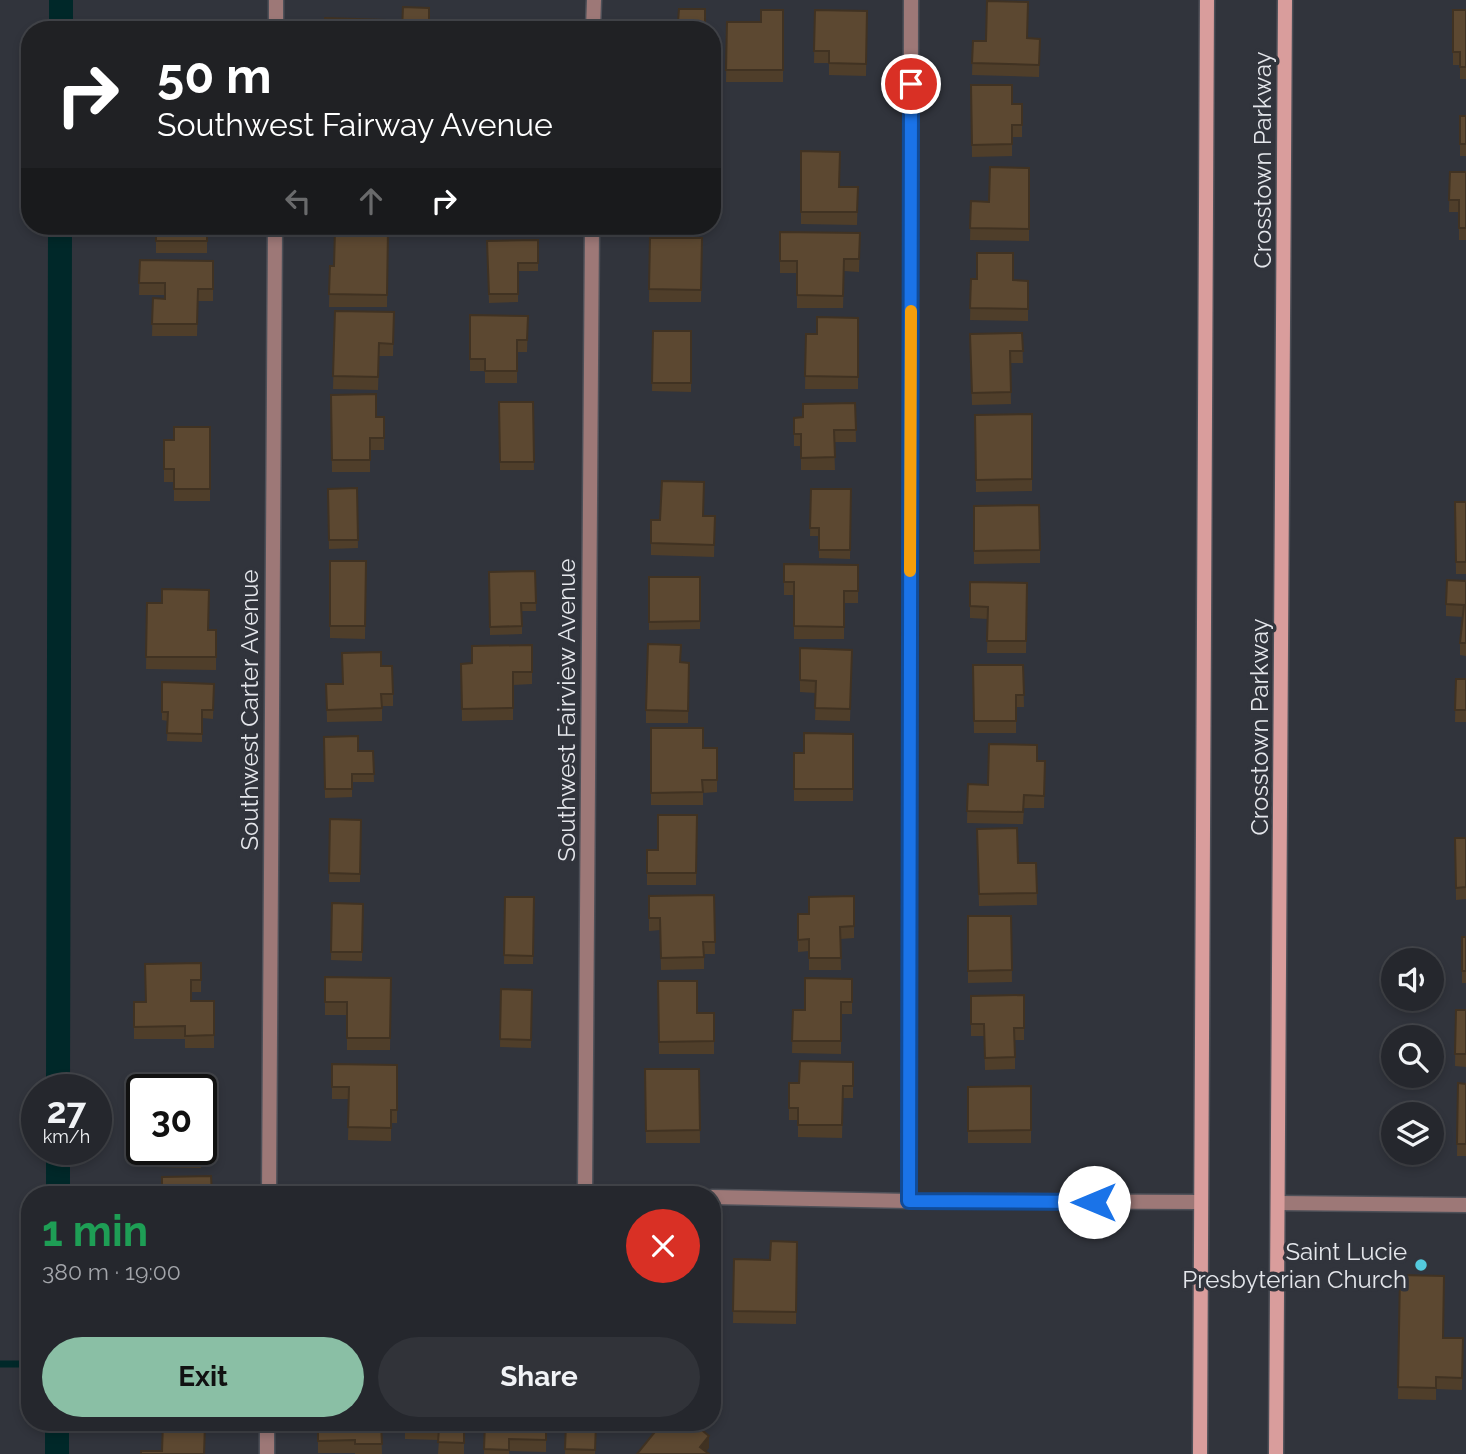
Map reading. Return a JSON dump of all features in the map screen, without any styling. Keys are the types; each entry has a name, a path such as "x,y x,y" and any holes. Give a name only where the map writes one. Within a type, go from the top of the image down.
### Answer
{"main road":[{"path":"1200,1454 1207,0"},
{"name":"Crosstown Parkway","path":"1276,1454 1285,0"}],"street":[{"path":"276,0 276,21"},
{"path":"593,21 594,0"},
{"path":"909,1201 911,0"},
{"name":"Southwest Carter Avenue","path":"269,1186 275,235"},
{"name":"Southwest Fairview Avenue","path":"585,1186 592,235"},
{"path":"721,1196 909,1201 1200,1202"},
{"path":"1279,1203 1466,1205"},
{"path":"267,1431 267,1454"}],"building":[{"path":"987,1 1028,2 1027,38 1040,39 1039,65 972,63 973,41 986,41"},
{"path":"403,7 429,8 429,21 402,21"},
{"path":"679,9 705,9 705,21 678,21"},
{"path":"761,10 783,10 783,70 726,70 727,22 761,22"},
{"path":"815,10 867,11 866,64 829,63 829,51 814,51"},
{"path":"1453,10 1466,10 1466,67 1460,67 1460,52 1453,52"},
{"path":"325,18 385,20 385,21 325,21"},
{"path":"971,85 1012,85 1012,104 1022,104 1022,125 1012,125 1012,144 972,145"},
{"path":"1460,116 1466,116 1466,144 1460,144"},
{"path":"801,151 840,152 839,187 858,187 857,212 801,212"},
{"path":"990,167 1029,168 1029,229 970,228 971,201 989,202"},
{"path":"1450,172 1466,172 1466,228 1459,228 1459,200 1449,200"},
{"path":"780,232 860,233 859,259 844,259 843,296 797,295 797,261 780,261"},
{"path":"156,235 207,235 207,241 156,241"},
{"path":"335,235 388,235 387,295 329,294 330,266 334,266"},
{"path":"650,238 702,238 701,290 649,289"},
{"path":"538,240 538,263 518,263 518,294 489,294 487,241"},
{"path":"977,253 1013,253 1013,280 1028,281 1028,309 970,308 971,279 977,279"},
{"path":"140,260 213,261 213,289 198,289 197,324 152,324 153,298 165,299 165,283 139,283"},
{"path":"335,311 394,312 393,344 379,343 378,377 333,376"},
{"path":"470,315 528,316 527,340 517,340 517,371 485,371 485,359 470,359"},
{"path":"817,317 858,318 858,377 805,376 806,334 817,334"},
{"path":"653,331 691,331 691,383 652,383"},
{"path":"1022,333 1023,351 1010,351 1011,392 972,393 970,334"},
{"path":"376,394 376,417 384,417 384,438 370,438 370,460 332,460 331,395"},
{"path":"499,402 533,402 534,462 500,462"},
{"path":"855,403 856,430 834,430 835,457 801,458 801,434 794,434 794,418 803,417 803,404"},
{"path":"1032,414 1032,479 976,480 975,415"},
{"path":"174,427 210,427 210,489 174,489 174,469 164,469 164,440 174,440"},
{"path":"662,481 704,482 703,516 715,516 714,545 651,543 651,520 660,520"},
{"path":"357,488 358,540 329,540 328,489"},
{"path":"811,489 851,489 850,550 819,550 819,528 810,528"},
{"path":"1455,502 1466,502 1466,562 1456,562"},
{"path":"1039,505 1040,550 974,551 974,506"},
{"path":"330,561 366,561 365,626 330,626"},
{"path":"784,564 858,565 858,591 844,591 844,627 794,626 794,582 784,582"},
{"path":"535,571 536,603 521,603 522,626 490,627 489,572"},
{"path":"649,577 700,577 700,621 649,622"},
{"path":"1447,580 1466,581 1466,643 1460,643 1464,605 1446,604"},
{"path":"970,582 1027,583 1026,641 987,641 988,607 970,606"},
{"path":"162,589 209,590 208,630 216,630 216,657 146,657 147,603 162,603"},
{"path":"648,644 681,645 680,662 689,663 688,711 646,710"},
{"path":"532,645 532,672 513,672 513,708 462,709 461,664 472,663 472,646"},
{"path":"800,648 852,650 850,709 815,708 816,681 800,680"},
{"path":"381,652 381,666 392,666 393,694 381,694 382,708 327,710 326,684 343,684 342,653"},
{"path":"973,665 1023,665 1024,695 1016,695 1016,721 974,721"},
{"path":"1456,679 1466,679 1466,710 1455,710"},
{"path":"162,682 214,684 213,710 202,710 202,734 167,733 168,712 162,712"},
{"path":"651,728 703,728 703,748 717,748 717,780 702,780 703,792 651,793"},
{"path":"804,733 853,734 853,789 794,789 794,753 804,753"},
{"path":"358,736 358,751 373,751 374,774 352,774 352,789 325,789 324,737"},
{"path":"989,744 1037,745 1037,761 1045,761 1044,796 1024,795 1023,812 967,811 968,784 988,785"},
{"path":"658,815 697,815 696,873 647,873 647,850 658,850"},
{"path":"330,819 361,820 360,874 329,873"},
{"path":"1017,828 1018,863 1036,863 1037,893 979,894 977,829"},
{"path":"1455,838 1466,838 1466,887 1456,888"},
{"path":"714,895 715,942 703,942 704,957 661,958 660,918 649,918 649,896"},
{"path":"854,896 854,926 840,927 841,958 809,958 809,939 798,940 798,914 809,914 809,897"},
{"path":"505,897 534,897 533,956 504,955"},
{"path":"332,903 363,904 362,952 331,952"},
{"path":"968,916 1011,916 1012,970 968,971"},
{"path":"1462,937 1466,937 1466,971 1462,971"},
{"path":"201,963 201,980 191,980 191,1001 214,1001 214,1035 185,1036 185,1026 134,1027 134,1002 146,1002 145,964"},
{"path":"325,977 391,978 390,1038 347,1038 347,1002 325,1002"},
{"path":"805,978 852,979 852,1002 841,1002 841,1041 792,1041 793,1010 805,1010"},
{"path":"658,981 697,981 697,1013 714,1013 714,1041 659,1042"},
{"path":"501,989 532,990 531,1040 500,1039"},
{"path":"1024,995 1024,1028 1014,1028 1015,1057 985,1058 984,1024 971,1024 971,996"},
{"path":"1456,1010 1466,1010 1466,1054 1455,1054"},
{"path":"800,1061 853,1062 853,1086 843,1086 842,1125 798,1125 798,1108 789,1108 789,1083 799,1083"},
{"path":"332,1064 397,1065 397,1110 391,1110 391,1128 348,1127 349,1087 332,1087"},
{"path":"645,1069 699,1069 700,1130 646,1131"},
{"path":"1458,1083 1466,1084 1466,1144 1457,1144"},
{"path":"1031,1086 1031,1130 968,1131 968,1087"},
{"path":"211,1176 212,1186 162,1186 162,1177"},
{"path":"771,1241 797,1242 796,1312 733,1311 734,1259 770,1260"},
{"path":"1400,1275 1444,1276 1443,1338 1463,1338 1462,1378 1436,1377 1436,1388 1398,1387"},
{"path":"163,1431 205,1431 204,1454 141,1454 141,1451 162,1451"},
{"path":"318,1431 381,1431 382,1444 355,1444 355,1440 318,1441"},
{"path":"439,1431 464,1431 464,1443 438,1442"},
{"path":"485,1431 546,1431 546,1440 509,1439 509,1450 484,1449"},
{"path":"566,1431 596,1431 595,1450 565,1449"},
{"path":"656,1431 703,1431 709,1436 700,1447 709,1454 637,1454"}],"waterway":[{"path":"61,0 61,21"},
{"path":"58,1074 60,235"},
{"path":"58,1165 58,1186"},
{"path":"0,1364 21,1364"},
{"path":"57,1431 57,1454"}],"slow traffic":[{"path":"910,571 911,311"}],"place":[{"name":"Saint Lucie Presbyterian Church","path":"1421,1265"}],"route":[{"path":"911,84 909,1201 1094,1202"}]}
